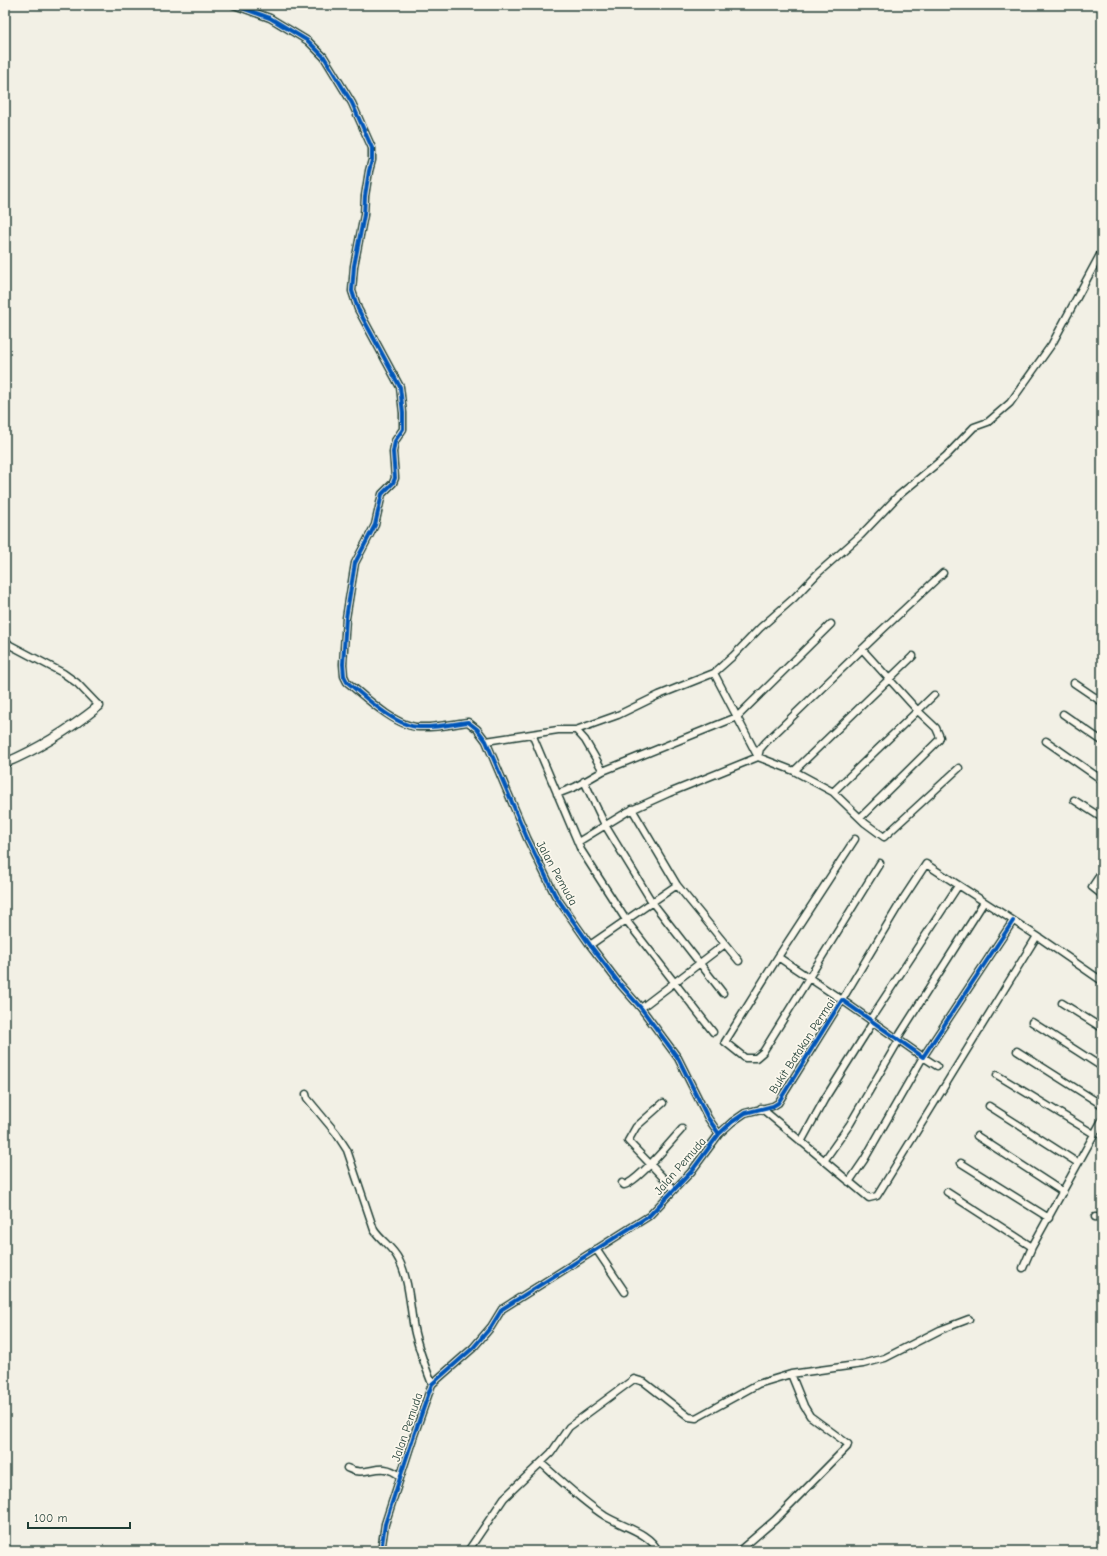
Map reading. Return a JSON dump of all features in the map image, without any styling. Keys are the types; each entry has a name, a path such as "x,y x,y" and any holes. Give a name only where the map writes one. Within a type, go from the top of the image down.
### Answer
{"street":[{"name":"Jalan Pemuda","path":"234,5 270,18 308,41 324,58 352,103 372,148 372,160 368,177 364,215 354,266 352,291 358,309 400,387 403,429 395,441 393,452 395,478 393,483 384,490 382,494 376,525 356,563 346,618 343,664 344,676 347,682 385,714 409,726 418,727 468,722 477,729 486,741 527,838 555,895 590,945 619,983 641,1008 678,1058 708,1118 720,1134 691,1172 649,1216 502,1308 490,1327 473,1348 432,1384 385,1524 381,1551"},
{"path":"486,741 558,730 576,730 618,714 659,695 714,673 760,628 794,598 818,573 861,535 898,496 946,456 974,427 988,422 1010,403 1052,344 1102,251"},
{"path":"758,756 760,749 766,742 943,573"},
{"path":"557,794 603,771 737,717 832,624"},
{"path":"5,640 10,645 63,673 77,683 100,706 63,732 27,754 5,763"},
{"path":"860,818 939,740 940,737 939,733 862,649"},
{"path":"794,771 913,656"},
{"path":"714,673 758,756 794,771 833,792 860,818 884,837 959,768"},
{"path":"1074,683 1102,702"},
{"path":"833,792 934,695"},
{"path":"1064,714 1102,741"},
{"path":"576,730 585,740 603,771"},
{"path":"532,734 578,842 626,920 713,1032"},
{"path":"1046,741 1102,780"},
{"path":"578,842 632,809 758,756"},
{"path":"584,781 605,825 652,902 723,993"},
{"path":"1074,800 1102,818"},
{"path":"632,809 677,885 739,961"},
{"path":"855,839 778,957 726,1042 745,1058 756,1058 764,1052 880,863"},
{"name":"Bukit Batakan Permai","path":"720,1134 732,1122 745,1113 773,1106 778,1103 899,904 926,864 1037,936 1102,981"},
{"path":"1102,872 1092,887 1102,895"},
{"path":"590,945 677,885"},
{"path":"801,1142 871,1021 958,886"},
{"path":"824,1161 850,1124 898,1040 984,902"},
{"path":"849,1182 864,1160 923,1057 1013,921"},
{"path":"761,1108 869,1198 877,1196 1037,936"},
{"path":"641,1008 725,944"},
{"name":"Bukit Batakan Permai","path":"778,957 937,1066"},
{"path":"1062,1003 1102,1028"},
{"path":"1032,1022 1102,1067"},
{"path":"1017,1051 1102,1104"},
{"path":"996,1074 1094,1134"},
{"path":"306,1094 347,1150 374,1230 378,1236 393,1249 400,1260 405,1274 414,1331 432,1384"},
{"path":"663,1103 636,1127 628,1141 674,1189"},
{"path":"989,1106 1078,1163"},
{"path":"1023,1268 1032,1247 1034,1246 1102,1120"},
{"path":"622,1183 624,1185 628,1184 650,1164 682,1129"},
{"path":"977,1136 1063,1192"},
{"path":"961,1163 1049,1218"},
{"path":"947,1192 1032,1247"},
{"path":"596,1249 625,1292"},
{"path":"468,1551 504,1498 552,1453 569,1427 634,1379 644,1382 689,1417 696,1418 758,1384 791,1374 863,1364 885,1358 940,1330 969,1319"},
{"path":"739,1551 775,1520 847,1447 848,1444 810,1416 804,1406 791,1374"},
{"path":"541,1463 564,1484 605,1516 653,1541 658,1551"},
{"path":"347,1468 360,1472 386,1468 394,1471 400,1476"}],"cycle path":[{"path":"234,5 270,18 308,41 324,57 352,103 372,148 372,160 365,196 364,215 354,266 352,291 358,309 400,387 403,429 395,441 393,452 395,478 393,483 382,494 375,525 355,563 346,618 343,664 344,676 347,682 381,710 400,722 410,726 425,727 468,722 477,729 486,741 527,838 555,895 590,945 619,983 641,1008 678,1058 708,1118 719,1134"},
{"path":"381,1551 385,1524 432,1384 473,1348 491,1327 502,1309 649,1216 691,1172 719,1134 732,1122 745,1113 773,1106 778,1103 842,1000 923,1057 1013,921"}]}
